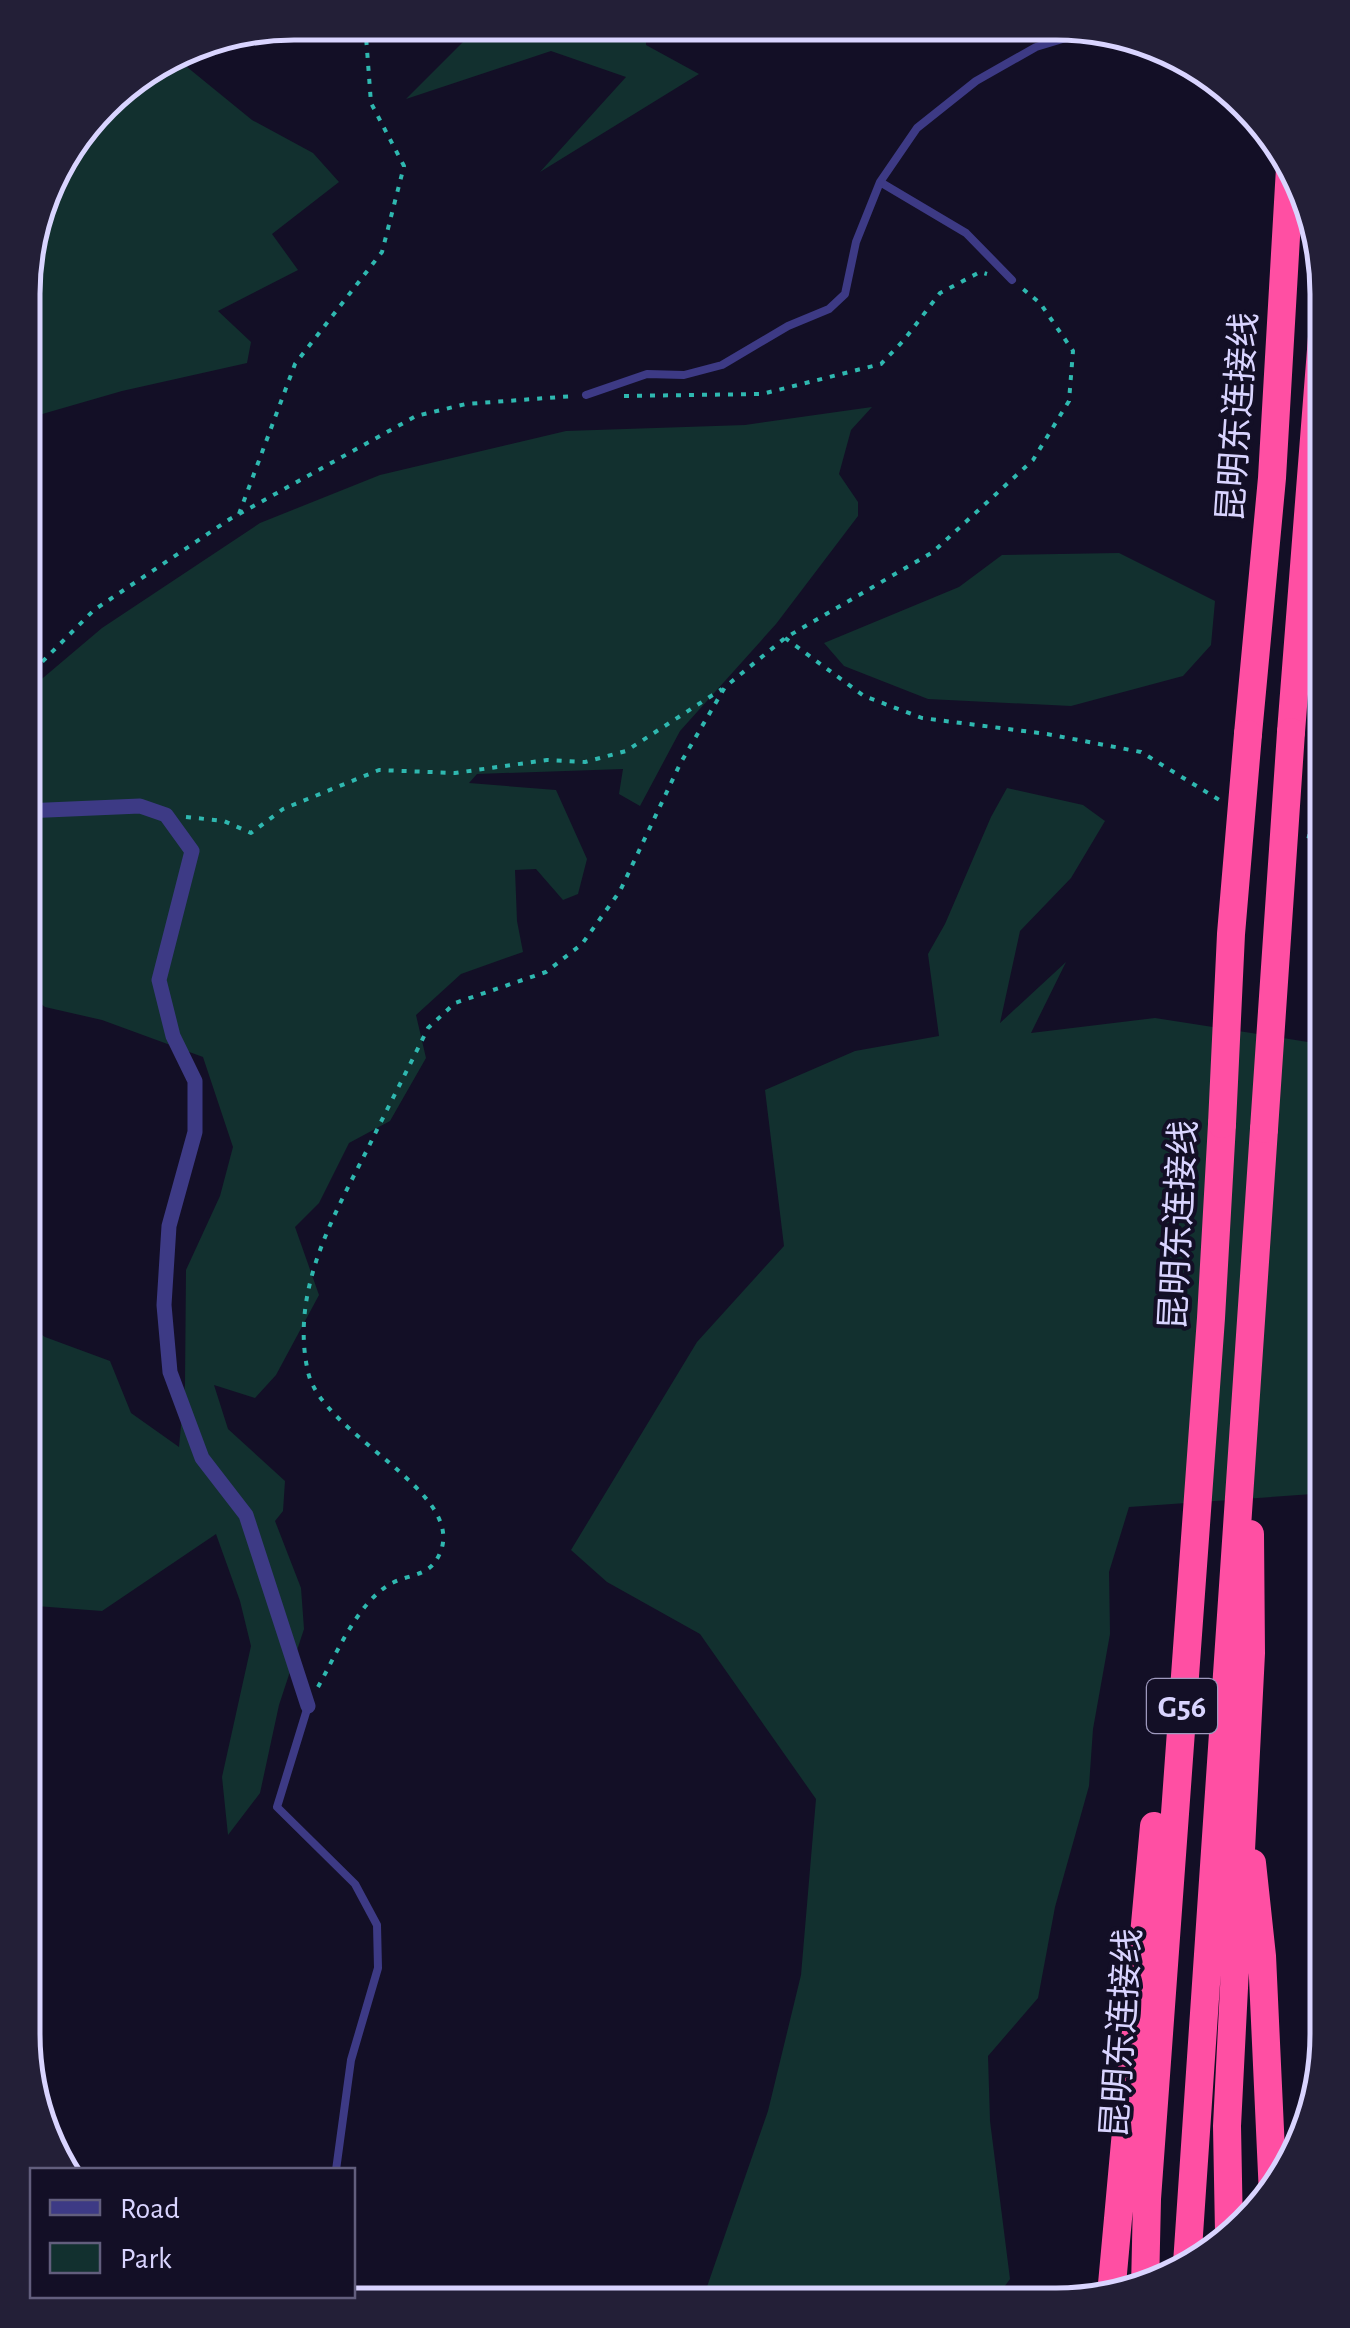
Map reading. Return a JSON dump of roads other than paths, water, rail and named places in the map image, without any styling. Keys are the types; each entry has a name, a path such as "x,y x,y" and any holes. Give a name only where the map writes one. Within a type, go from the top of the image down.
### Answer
{"highway":[{"name":"昆明东连接线","path":"1145,2271 1148,2180 1200,1468 1231,934 1272,478 1289,192"},
{"name":"G56","path":"1188,2251 1310,491"},
{"path":"1228,2221 1228,2126 1252,1606 1246,1421 1251,1312"},
{"path":"1113,2281 1163,1722 1200,1468"},
{"path":"1244,1770 1262,1956 1271,2167"}],"street":[{"path":"40,810 140,806 166,814 192,851 160,980 173,1036 195,1081 195,1132 169,1226 164,1305 170,1372 202,1458 246,1515 308,1706"}],"lane":[{"path":"586,395 647,374 684,375 722,365 788,326 829,308 845,294 856,242 880,182 917,128 976,81 1036,47 1059,40"},
{"path":"880,182 966,233 1012,280"},
{"path":"308,1706 277,1806 355,1884 377,1925 378,1968 351,2060 336,2168"}]}
